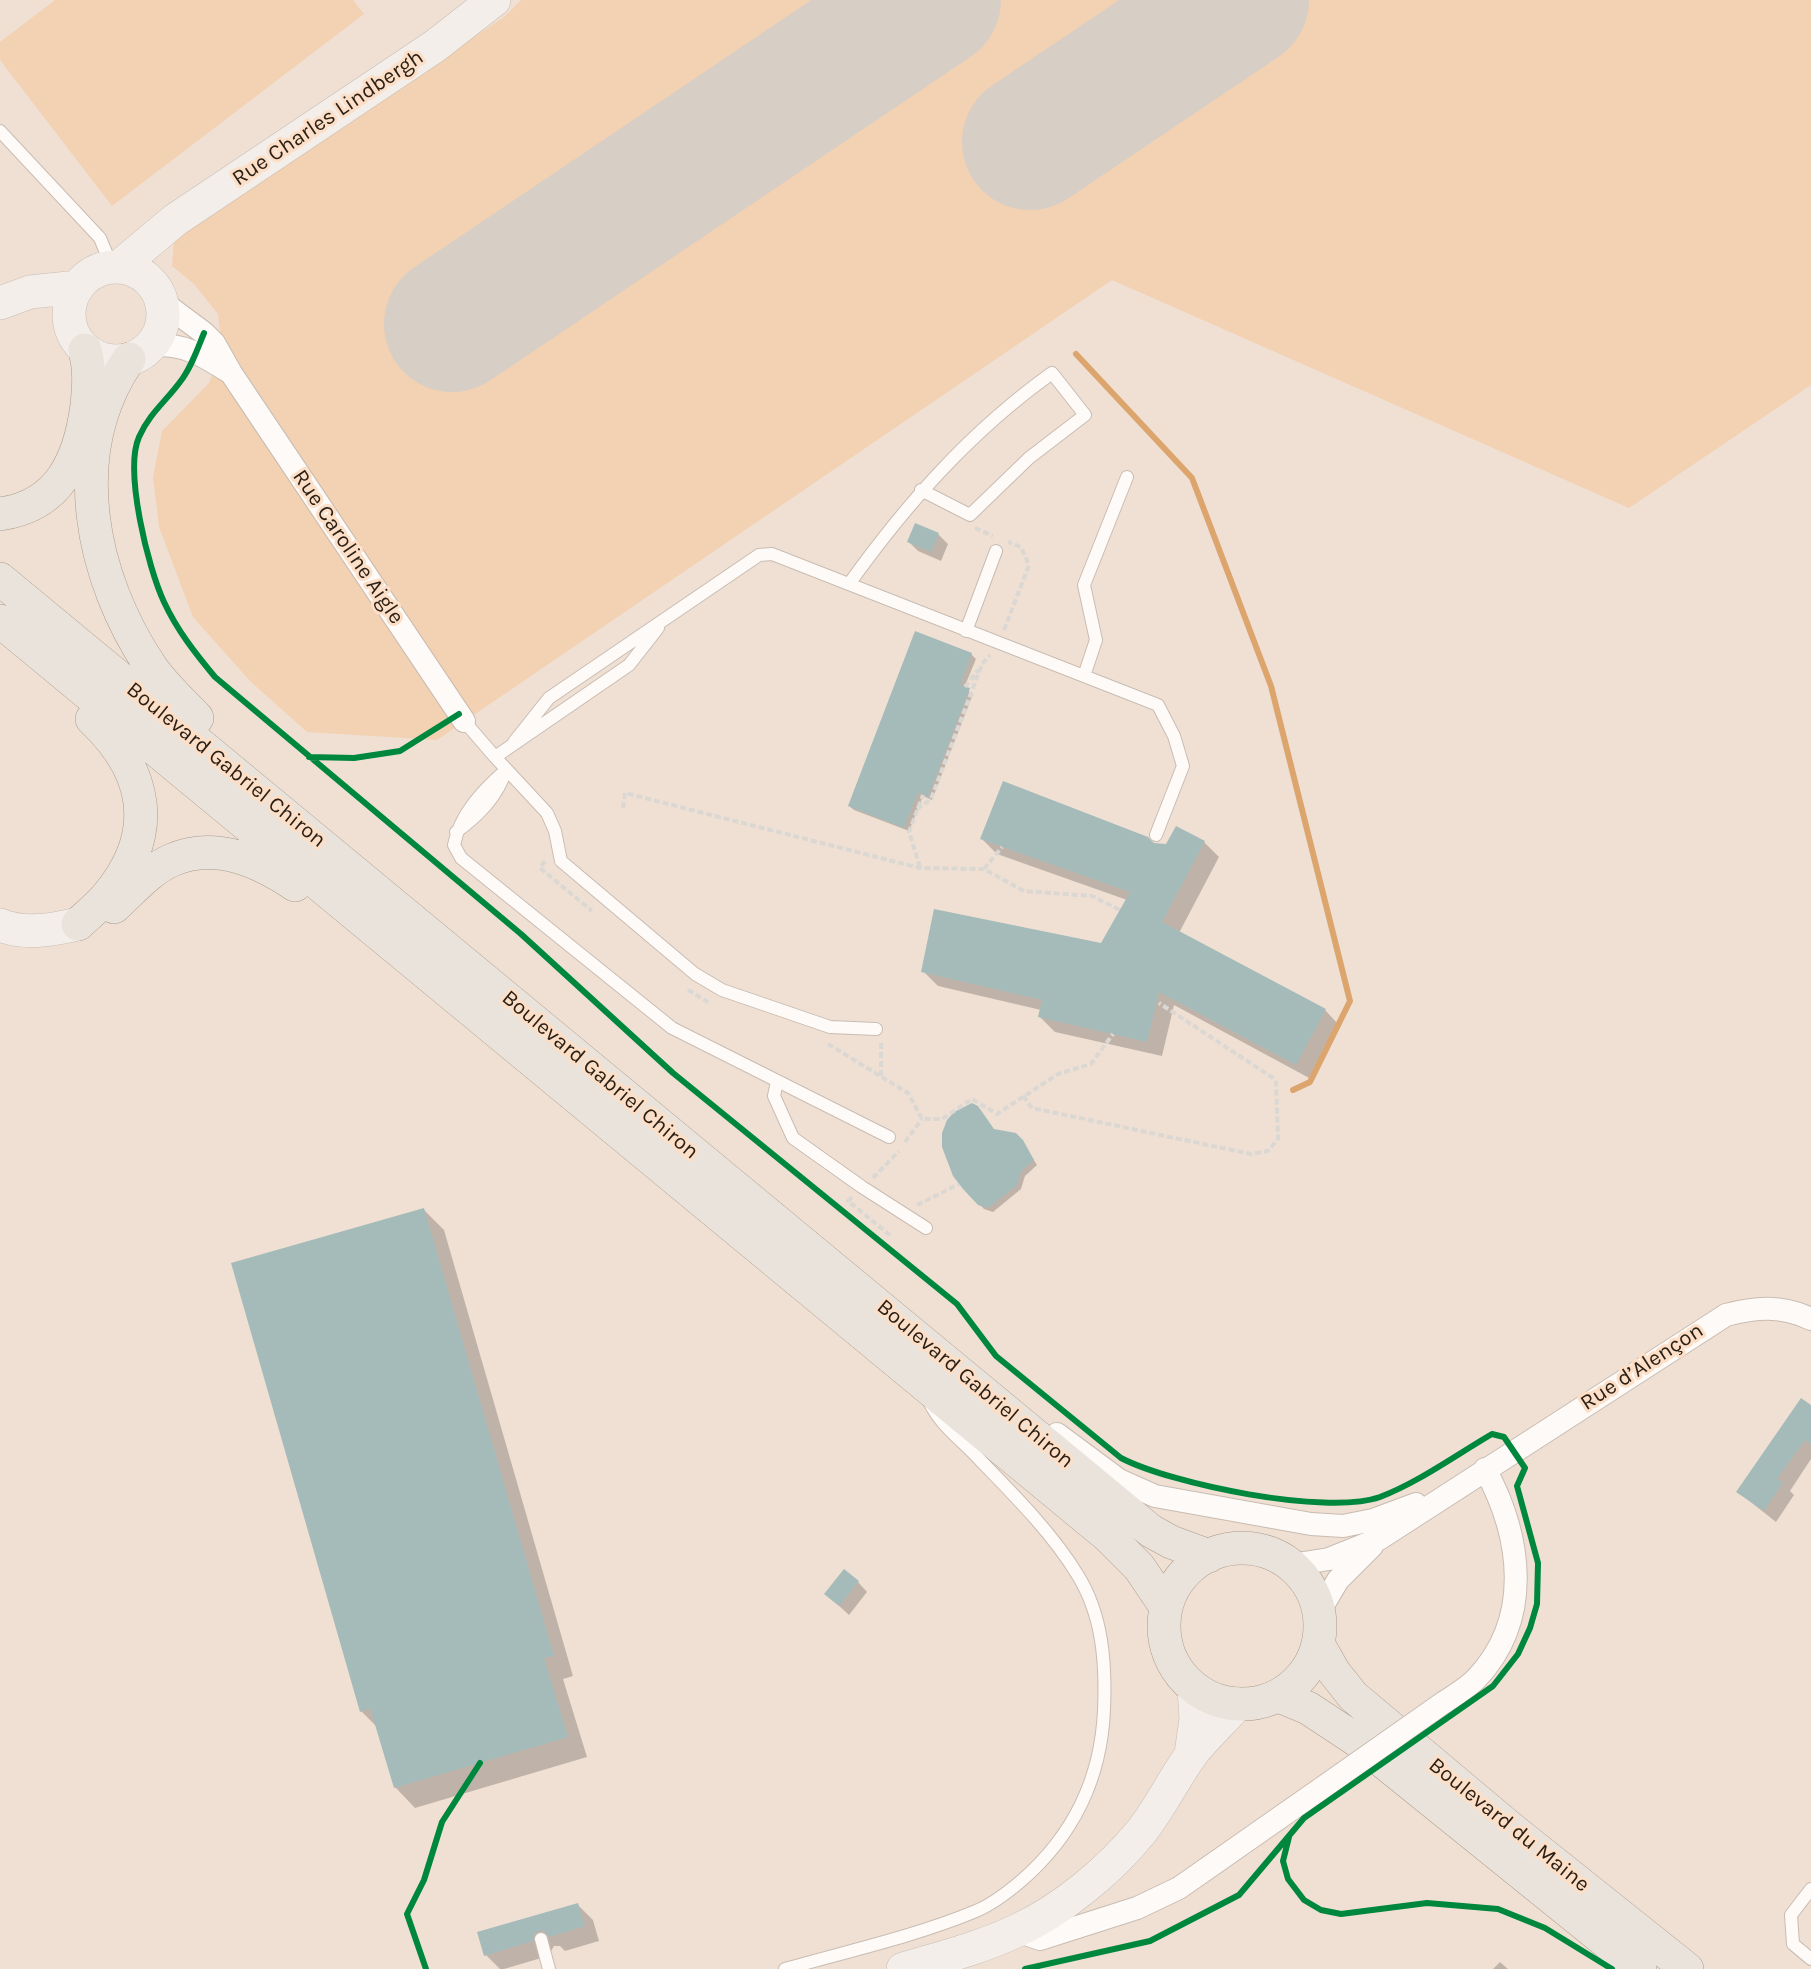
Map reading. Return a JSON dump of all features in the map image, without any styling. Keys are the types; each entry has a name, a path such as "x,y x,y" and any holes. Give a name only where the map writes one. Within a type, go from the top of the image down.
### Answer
{"main road":[{"path":"0,514 18,512 41,500 60,482 72,464 83,432 88,392 89,364 85,350"},
{"path":"140,353 104,407 92,463 90,492 101,560 115,603 152,668 170,691 253,772 264,795"},
{"name":"Boulevard Gabriel Chiron","path":"0,579 264,795 574,1055 1151,1531 1171,1542 1209,1556"},
{"name":"Boulevard Gabriel Chiron","path":"0,621 1108,1538 1140,1567 1166,1607"},
{"path":"0,637 95,722 126,756 136,785 141,806 140,833 126,868 108,896 78,924"},
{"path":"78,924 115,906 145,878 172,860 198,853 220,853 241,856 274,872 339,917 379,935"},
{"path":"1230,1549 1251,1549 1272,1554 1291,1565 1308,1587 1319,1628 1310,1665 1297,1682 1279,1695 1259,1702 1238,1704 1214,1699 1194,1688 1178,1672 1168,1652 1164,1630 1166,1607 1182,1576 1209,1556 1230,1549"},
{"name":"Boulevard du Maine","path":"1319,1628 1334,1672 1353,1696 1509,1827 1687,1969"},
{"name":"Boulevard du Maine","path":"1279,1695 1308,1708 1354,1739 1640,1969"}],"street":[{"name":"Rue Charles Lindbergh","path":"115,267 175,220 435,46 494,0"},
{"path":"157,292 143,275 115,267 99,270 78,287 70,302 69,319 77,341 85,350 99,358 114,361 140,353 162,325 157,292 155,250 160,234"},
{"path":"3,302 30,292 78,287"},
{"name":"Rue Caroline Aigle","path":"157,292 209,338 464,721"},
{"path":"3,302 31,303 51,309 69,319"},
{"name":"Rue Caroline Aigle","path":"140,353 175,346 197,351 231,373"},
{"path":"0,925 12,929 50,931 78,924"},
{"name":"Rue d’Alençon","path":"1379,1539 1726,1315 1764,1308 1785,1309 1811,1319"},
{"path":"1008,1411 1043,1423 1119,1480 1155,1496 1311,1524 1343,1526 1373,1520 1409,1505 1435,1502"},
{"path":"1017,1931 1040,1939 1137,1908 1179,1888 1475,1681 1490,1663 1511,1619 1518,1590 1513,1544 1485,1469"},
{"path":"1291,1565 1329,1559 1379,1539"},
{"path":"1319,1628 1338,1580 1379,1539"},
{"path":"1191,1754 1196,1719 1194,1688"},
{"path":"903,1969 975,1948 1017,1931 1056,1907 1121,1854 1166,1798 1191,1754 1238,1704"}],"lane":[{"path":"0,131 100,238 115,267"},
{"path":"849,584 889,528 921,490 1009,404 1052,373 1085,415 1029,458 970,515 921,490"},
{"path":"1084,676 1096,640 1084,585 1126,477"},
{"path":"966,631 996,551"},
{"path":"514,742 549,698 759,555 772,554 1158,705 1174,736 1183,766 1156,835"},
{"path":"495,757 629,665 664,620"},
{"path":"464,721 547,813 555,831 561,861 695,974 722,990 823,1025 876,1029"},
{"path":"506,770 500,789 477,816 456,832 454,845 461,858 672,1028 889,1137"},
{"path":"777,1081 774,1096 793,1138 862,1187 926,1228"},
{"path":"785,1969 978,1911 1008,1892 1044,1861 1068,1831 1085,1800 1098,1756 1105,1691 1103,1646 1093,1606 1077,1574 1038,1523 980,1459 935,1417 920,1381"},
{"path":"1811,1888 1791,1916 1793,1944 1811,1959"},
{"path":"541,1939 549,1969"}],"path":[{"path":"965,687 982,664"},
{"path":"623,808 625,793 921,868 984,869 1024,891 1092,896 1120,910"},
{"path":"921,868 909,832 923,795"},
{"path":"984,869 1002,847"},
{"path":"1023,1096 1032,1108 1251,1154 1268,1151 1275,1146 1278,1139 1276,1083 1273,1078 1159,1003"},
{"path":"876,1029 881,1040 881,1076"},
{"path":"891,1236 848,1201 891,1161 922,1119"},
{"path":"903,1213 959,1184"}],"shaded area":[{"path":"55,0 353,0 364,14 112,206 0,60 0,42"},
{"path":"521,0 1811,0 1811,385 1629,508 1112,280 437,740 307,732 250,681 193,617 159,527 153,477 162,431 209,383 222,349 218,314 194,284 172,266 174,240 504,17"}],"building":[{"path":"915,523 939,533 931,552 907,542"},
{"path":"915,631 972,653 960,685 970,688 928,797 918,792 904,828 848,806"},
{"path":"1003,781 1148,837 1154,843 1166,844 1176,826 1205,841 1162,922 1326,1009 1296,1065 1159,992 1147,1042 1038,1017 1042,1000 921,972 934,909 1101,943 1130,892 980,839"},
{"path":"972,1103 978,1106 994,1129 1016,1133 1023,1140 1034,1160 1021,1171 1017,1185 988,1208 978,1205 953,1176 942,1147 942,1133 947,1120 954,1112"},
{"path":"424,1208 554,1656 544,1658 568,1737 394,1788 370,1708 360,1712 231,1263"},
{"path":"1801,1398 1811,1405 1811,1444 1805,1440 1777,1479 1783,1482 1764,1511 1736,1492"},
{"path":"844,1569 859,1581 839,1606 824,1594"},
{"path":"578,1903 585,1926 549,1937 544,1931 538,1931 533,1936 533,1941 484,1956 477,1932"}],"waterway":[{"path":"1076,354 1192,478 1271,686 1350,1001 1310,1082 1293,1090"}],"runway":[{"path":"452,324 933,0"},
{"path":"1030,142 1241,0"}],"cycle path":[{"path":"204,333 184,377 143,429 135,452 134,472 145,544 158,587 175,622 200,659 215,677 521,934 673,1073 957,1304 996,1356 1121,1458 1175,1478 1211,1487 1288,1500 1324,1503 1355,1502 1380,1497 1395,1491 1492,1434 1504,1437 1525,1468 1517,1486 1538,1563 1537,1604 1530,1628 1518,1654 1493,1686 1304,1818 1239,1895 1150,1941 1025,1969"},
{"path":"309,757 354,758 400,751 459,714"},
{"path":"426,1969 407,1914 424,1880 442,1822 480,1763"},
{"path":"1289,1837 1283,1861 1288,1879 1304,1900 1321,1910 1341,1914 1427,1903 1498,1909 1545,1928 1612,1969"}]}
